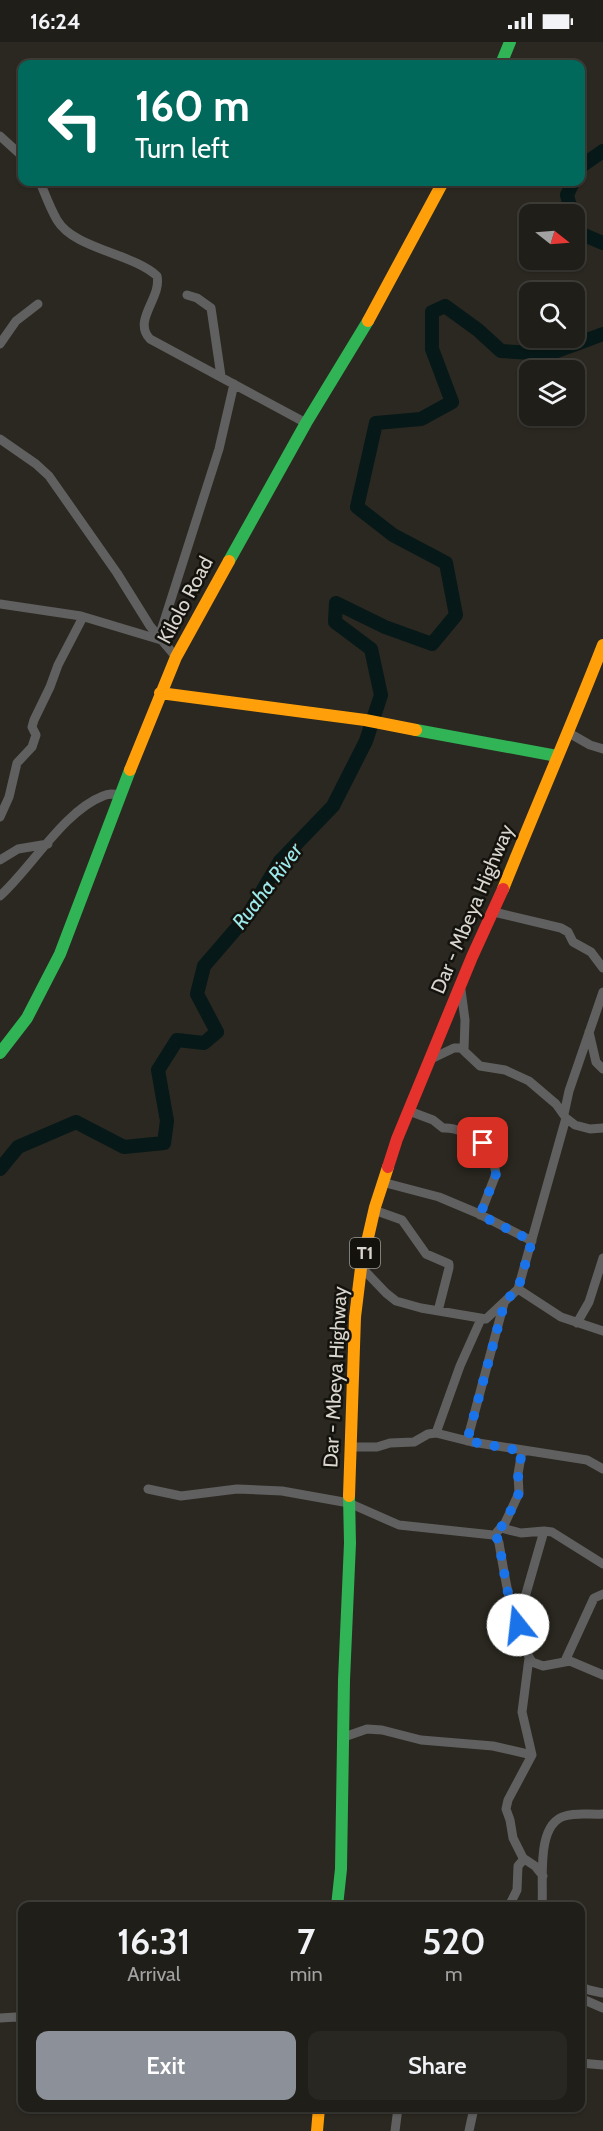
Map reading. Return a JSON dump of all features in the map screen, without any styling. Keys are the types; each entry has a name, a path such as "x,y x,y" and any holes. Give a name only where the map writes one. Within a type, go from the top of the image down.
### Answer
{"main road":[{"path":"503,60 510,42"},
{"name":"Kilolo Road","path":"0,1053 25,1023 45,988 176,657 306,423 354,346 441,186"},
{"name":"Dar - Mbeya Highway","path":"337,1902 341,1869 355,1317 361,1268 382,1182 409,1111 460,987 494,912 557,756 598,671 603,645"},
{"path":"160,693 365,720 557,756"},
{"path":"317,2131 319,2112"}],"street":[{"path":"0,136 18,152"},
{"path":"42,186 58,222 68,231 82,241 125,258 157,276 158,284 143,323 145,333 150,339 306,423"},
{"path":"187,295 197,298 211,308 221,376"},
{"path":"0,344 16,321 38,304"},
{"path":"161,639 219,449 234,384"},
{"path":"0,439 49,476 117,573 150,626 176,657"},
{"path":"0,604 83,617 161,639"},
{"path":"0,817 9,797 17,763 35,743 36,735 32,727 34,720 62,656 83,617"},
{"path":"569,733 590,745 603,749"},
{"path":"0,896 19,878 73,816 93,801 111,794 121,795"},
{"path":"0,860 18,849 48,844"},
{"path":"494,912 561,928 568,932 573,942 591,952 603,968"},
{"path":"460,987 465,1020 464,1050"},
{"path":"361,1268 392,1299 481,1319 489,1317 518,1289 565,1116 569,1091 603,992"},
{"path":"589,1032 596,1062 603,1069"},
{"path":"431,1059 460,1047 480,1066 505,1070 529,1081 579,1127 603,1128"},
{"path":"409,1111 433,1120 443,1128 466,1133 483,1143 486,1157 494,1164 496,1174 480,1215"},
{"path":"382,1182 440,1197 532,1241"},
{"path":"374,1210 402,1220 426,1254 448,1264 449,1268 438,1311"},
{"path":"577,1323 589,1302 603,1258"},
{"path":"518,1289 556,1315 603,1331"},
{"path":"467,1441 505,1301"},
{"path":"436,1433 460,1366 481,1319"},
{"path":"351,1447 377,1447 390,1443 414,1442 425,1434 436,1433 522,1451 587,1460 603,1469"},
{"path":"493,1535 501,1528 519,1493 518,1474 522,1451"},
{"path":"148,1489 181,1497 237,1489 282,1491 349,1503 399,1525 493,1535 497,1538 507,1589 529,1658 522,1712 532,1755 506,1806 513,1838 525,1859 543,1876"},
{"path":"501,1528 521,1533 552,1532 603,1564"},
{"path":"518,1625 544,1531"},
{"path":"565,1661 594,1599 603,1594"},
{"path":"529,1658 539,1666 565,1661 574,1662 603,1675"},
{"path":"344,1737 367,1729 382,1730 421,1740 493,1746 532,1755"},
{"path":"542,1902 545,1839 557,1819 566,1815 603,1814"},
{"path":"511,1902 517,1890 518,1866 525,1859"},
{"path":"585,1988 603,1993"},
{"path":"585,2000 603,2008"},
{"path":"0,2018 18,2018"},
{"path":"585,2063 603,2065"},
{"path":"395,2131 398,2112"},
{"path":"469,2131 473,2112"}],"waterway":[{"name":"Ruaha River","path":"585,164 603,151"},
{"name":"Ruaha River","path":"569,204 567,195 571,186"},
{"name":"Ruaha River","path":"585,235 603,243"},
{"name":"Ruaha River","path":"0,1169 18,1147 76,1122 124,1147 164,1143 167,1121 158,1070 177,1040 204,1043 217,1032 197,994 204,966 248,915 280,861 333,806 366,741 381,695 371,649 335,622 336,603 385,627 432,644 456,615 446,563 393,535 357,507 376,423 421,419 452,402 432,349 432,312 445,306 478,330 501,351 549,354 603,334"}],"traffic: fast":[{"path":"503,60 510,42"},
{"path":"229,561 306,423 368,321"},
{"path":"416,730 557,756"},
{"path":"0,1053 27,1018 60,954 130,770"},
{"path":"337,1902 341,1869 344,1680 350,1543 349,1496"}],"traffic: slow":[{"path":"368,321 441,186"},
{"path":"130,770 176,657 229,561"},
{"path":"503,889 603,645"},
{"path":"160,693 365,720 416,730"},
{"path":"349,1496 355,1317 361,1268 375,1207 388,1167"},
{"path":"317,2131 319,2112"}],"traffic: jam":[{"path":"388,1167 397,1139 472,957 503,889"}],"route":[{"path":"483,1143 486,1158 494,1164 496,1174 480,1215 532,1241 518,1289 505,1301 467,1441 522,1451 518,1474 519,1493 505,1523 493,1535 499,1543 507,1589 518,1625"}]}
